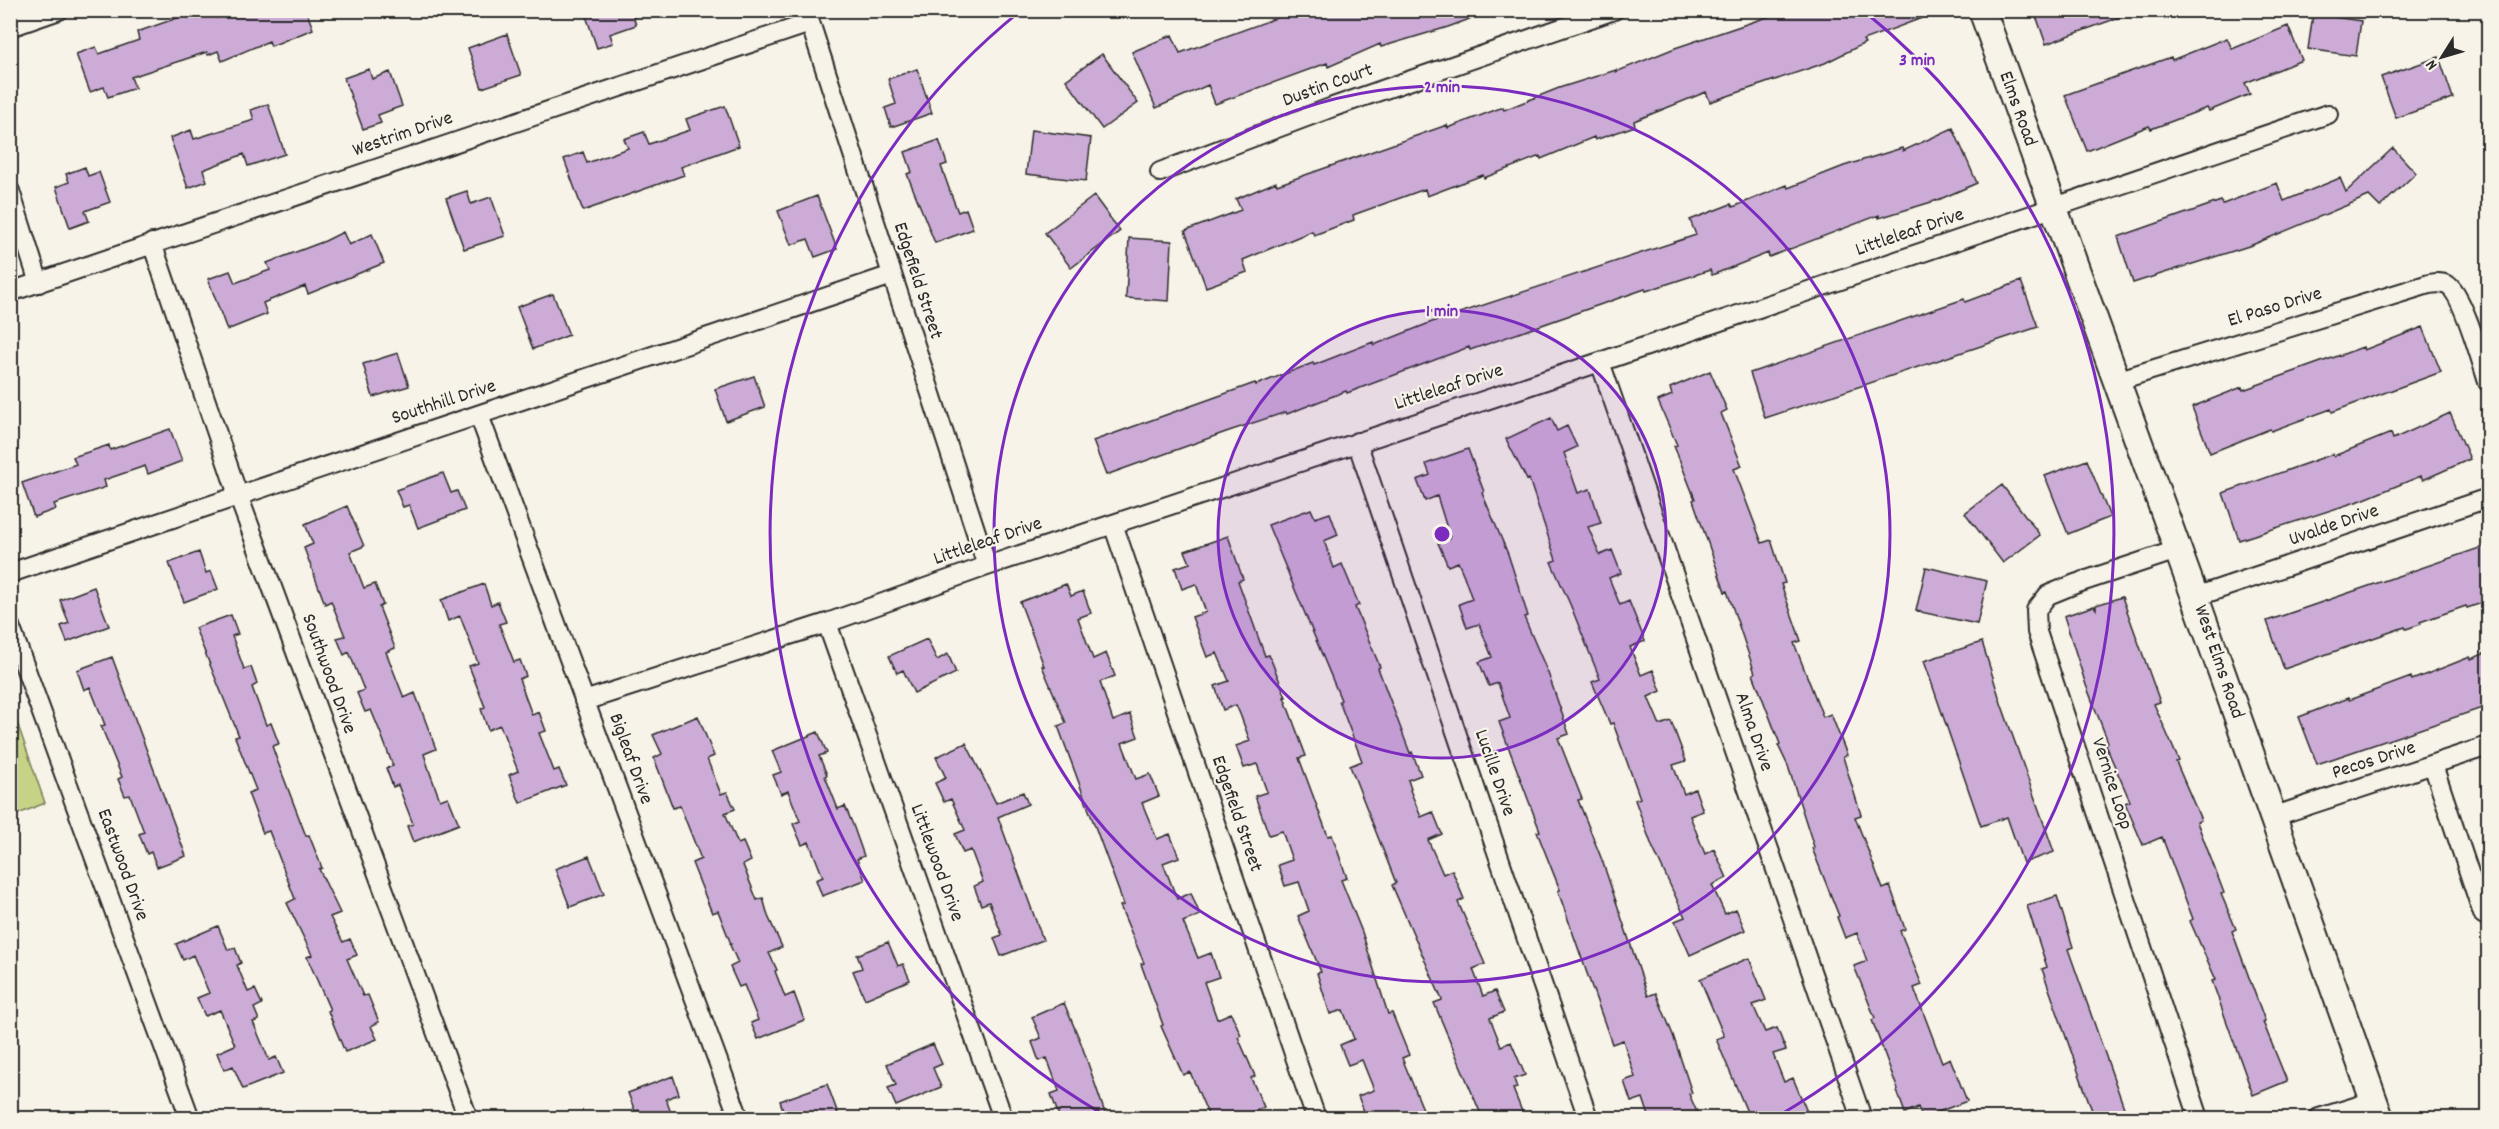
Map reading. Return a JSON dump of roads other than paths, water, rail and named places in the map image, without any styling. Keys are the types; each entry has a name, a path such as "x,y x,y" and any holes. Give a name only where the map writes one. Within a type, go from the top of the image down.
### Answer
{"main road":[{"name":"Elms Road","path":"1982,10 2052,208"},
{"name":"West Elms Road","path":"2052,208 2195,597 2377,1110"}],"street":[{"path":"10,27 59,10"},
{"name":"Dustin Court","path":"1160,172 1333,107 1614,10"},
{"name":"Westrim Drive","path":"10,292 808,17"},
{"name":"Edgefield Street","path":"808,17 987,566"},
{"name":"Littleleaf Drive","path":"584,701 827,623 987,566 1600,362 2328,114"},
{"path":"10,191 39,283"},
{"name":"Southwood Drive","path":"152,243 238,495 468,1119"},
{"name":"Southhill Drive","path":"10,573 892,275"},
{"name":"El Paso Drive","path":"2116,381 2439,282 2449,285 2461,302 2488,382"},
{"name":"Alma Drive","path":"1600,362 1862,1119"},
{"name":"Bigleaf Drive","path":"479,415 739,1119"},
{"name":"Lucille Drive","path":"1357,442 1588,1119"},
{"name":"Uvalde Drive","path":"2195,597 2488,498"},
{"name":"Edgefield Street","path":"1113,524 1316,1119"},
{"name":"Vernice Loop","path":"2177,550 2048,595 2036,610 2036,621 2037,632 2199,1119"},
{"name":"Littlewood Drive","path":"827,623 1003,1119"},
{"name":"Eastwood Drive","path":"10,626 190,1119"},
{"name":"Pecos Drive","path":"2272,817 2488,746"},
{"path":"2433,765 2483,914 2488,917"},
{"path":"2319,1119 2377,1110"}]}
